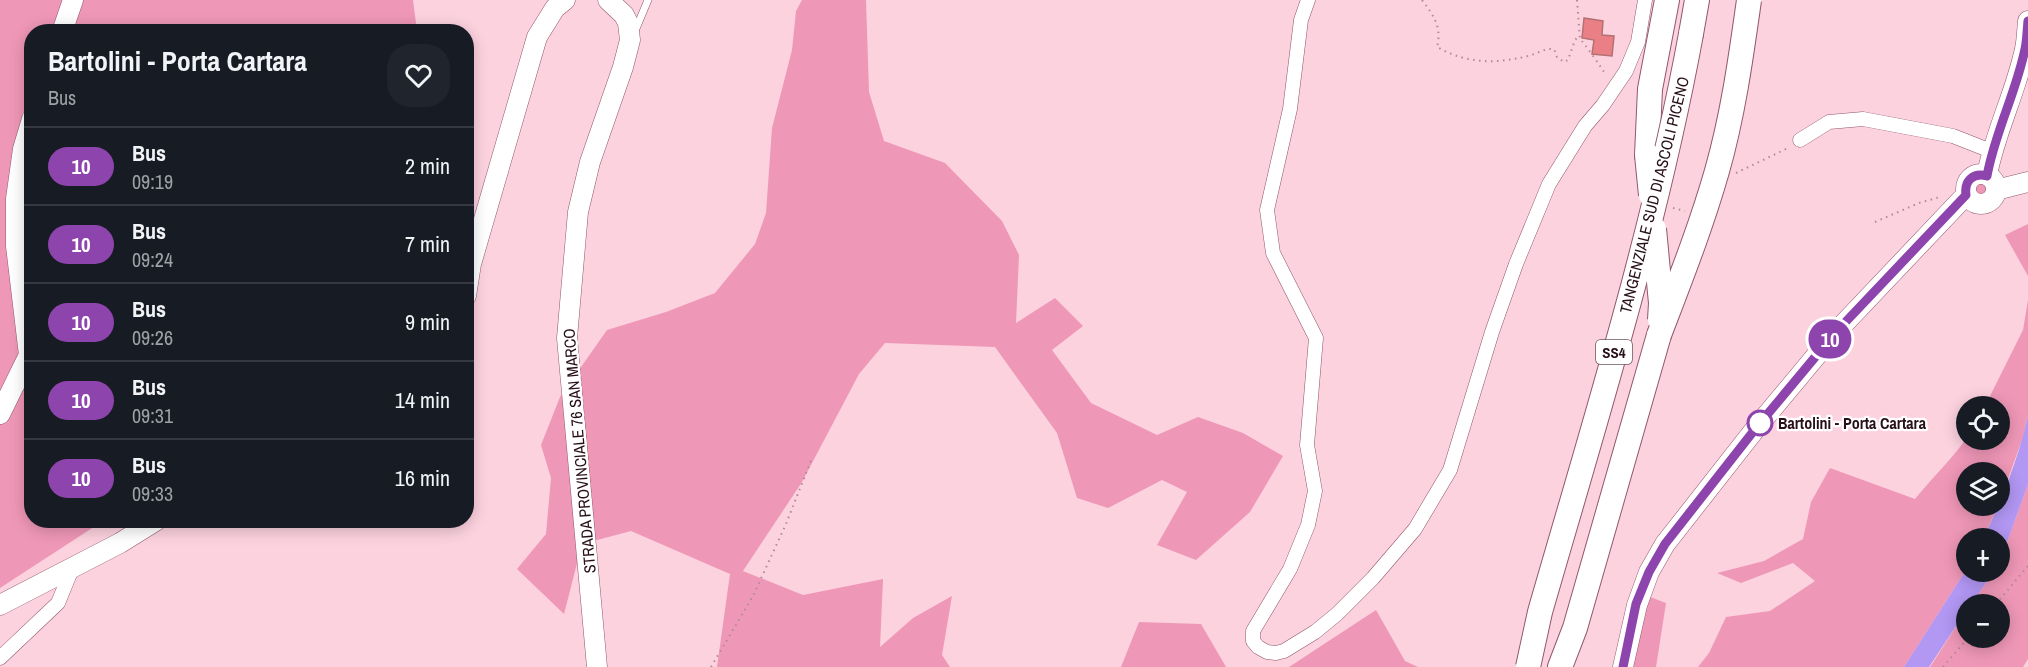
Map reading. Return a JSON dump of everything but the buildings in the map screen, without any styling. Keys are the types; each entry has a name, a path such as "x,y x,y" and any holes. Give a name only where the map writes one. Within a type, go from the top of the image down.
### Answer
{"highway":[{"path":"1659,335 1659,284 1647,154 1650,88 1667,0"},
{"name":"TANGENZIALE SUD DI ASCOLI PICENO","path":"1528,667 1540,612 1647,236 1672,130 1697,0"},
{"path":"1560,667 1575,628 1659,335 1698,232 1718,168 1739,68 1749,0"},
{"path":"1570,667 1575,628"}],"street":[{"path":"65,24 73,0"},
{"path":"474,254 537,37 555,8 565,0"},
{"path":"609,0 624,15 628,23 630,40"},
{"path":"1308,0 1301,20 1290,109 1267,210 1273,253 1316,338 1307,445 1315,491 1308,525 1290,569 1253,632 1253,641 1258,647 1267,652 1276,653 1284,651 1315,632 1374,578 1415,529 1450,470 1492,332 1516,264 1549,184 1585,126 1603,105 1626,71 1638,42 1646,0"},
{"path":"1992,183 1991,151 2013,94 2026,48 2028,21"},
{"name":"STRADA PROVINCIALE 76 SAN MARCO","path":"597,667 567,338 578,212 590,162 624,67 630,40"},
{"path":"1800,140 1829,122 1863,119 1953,136 1991,151"},
{"path":"24,146 16,199 16,246 24,313"},
{"path":"1623,667 1636,604 1649,572 1665,544 1756,428 1836,332 1966,192 1971,178 1981,174 1992,183 2028,182"},
{"path":"0,414 24,365"},
{"path":"0,605 72,569 143,528"},
{"path":"0,658 58,603 72,569"}],"lane":[{"path":"630,40 648,0"}],"path":[{"path":"1422,0 1438,26 1440,34 1437,47 1477,62 1501,62 1526,57 1548,48 1554,50 1557,57 1564,62 1568,60 1575,40 1580,39"},
{"path":"1577,0 1580,39 1608,78"},
{"path":"1875,222 1919,203 1966,192"},
{"path":"711,667 753,596 786,524 812,458"},
{"path":"2004,594 2028,566"},
{"path":"1943,667 1959,648"}],"shaded area":[{"path":"0,0 413,0 416,24 24,24 24,528 92,528 0,588"},
{"path":"802,0 866,0 869,92 884,141 945,163 1002,221 1019,255 1016,323 1055,298 1083,326 1052,350 1091,403 1157,435 1198,417 1243,433 1283,456 1250,512 1196,560 1157,545 1187,492 1162,480 1108,508 1077,498 1057,433 995,347 885,343 859,374 802,482 743,571 803,595 883,579 880,647 913,618 952,596 942,655 950,667 717,667 730,574 631,531 582,544 564,614 517,569 546,534 551,478 541,445 560,397 607,330 666,312 715,293 755,244 766,213 772,128 792,50 796,11"},
{"path":"1981,182 1987,184 1989,190 1987,196 1981,198 1975,196 1973,190 1975,184"},
{"path":"2028,224 2028,276 2005,235"},
{"path":"2028,300 2028,416 2023,437 2010,473 2010,462 1956,462 1956,516 1993,516 1988,528 1956,528 1956,582 1958,582 1904,667 1698,667 1709,653 1726,617 1770,611 1815,581 1793,563 1741,583 1717,573 1764,561 1803,539 1811,502 1830,468 1915,499 1957,450 2010,450 2010,396 1990,396 2023,330"},
{"path":"2028,416 2028,484 2010,534 2010,528 1988,528 1994,516 2010,516 2010,476"},
{"path":"2028,484 2028,659 2023,667 1930,667 1956,627 1956,648 2010,648 2010,594 1978,594 1987,582 2010,582 2010,534"},
{"path":"1958,582 1987,582 1978,594 1956,594 1956,626 1929,667 1904,667"},
{"path":"1650,597 1666,603 1656,667 1627,667 1632,622"},
{"path":"1376,610 1405,661 1418,667 1289,667"},
{"path":"1139,622 1201,624 1226,667 1121,667"}],"bus line":[{"name":"10","path":"1623,667 1636,604 1649,572 1665,544 1756,428 1836,332 1966,195 1967,183 1971,178 1981,174 1987,176 1991,151 2013,94 2026,48 2028,21"}],"place":[{"name":"Bartolini - Porta Cartara","path":"1760,423"}]}
